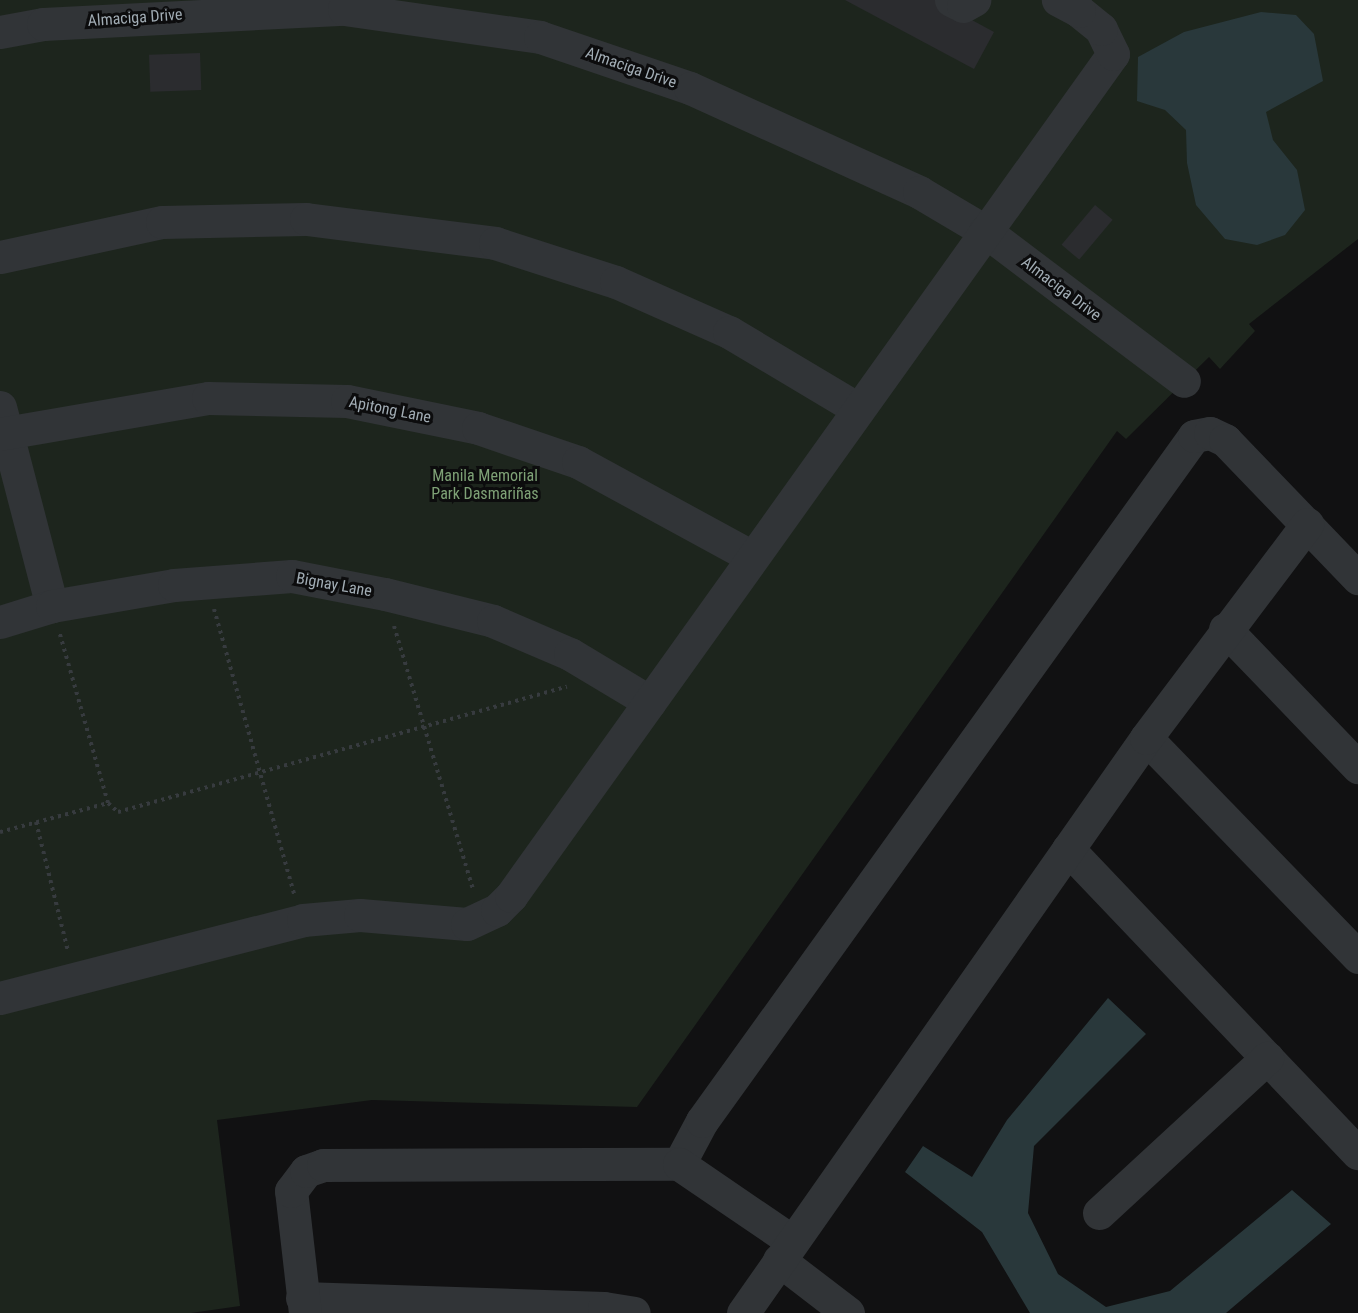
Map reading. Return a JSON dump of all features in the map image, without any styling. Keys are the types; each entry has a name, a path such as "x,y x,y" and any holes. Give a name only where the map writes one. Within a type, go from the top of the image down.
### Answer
{"street":[{"path":"951,0 963,6 974,0"},
{"path":"0,998 75,977 302,921 360,915 466,924 482,918 511,896 1113,54 1101,29 1079,11 1058,0"},
{"name":"Almaciga Drive","path":"0,32 43,24 344,9 540,37 690,88 813,141 919,192 985,231 1184,381"},
{"path":"0,257 162,222 306,219 495,243 616,282 729,332 858,409"},
{"name":"Apitong Lane","path":"2,424 208,398 347,401 477,428 578,462 752,557"},
{"path":"2,424 52,606"},
{"path":"679,1164 702,1121 1194,436 1210,432 1225,440 1358,578"},
{"path":"743,1313 1146,738 1225,629 1307,525"},
{"name":"Bignay Lane","path":"0,622 52,606 207,582 292,576 385,594 493,621 570,654 650,702"},
{"path":"1225,629 1358,767"},
{"path":"1146,738 1358,957"},
{"path":"1068,849 1358,1153"},
{"path":"1098,1213 1267,1058"},
{"path":"634,1313 604,1308 303,1306 291,1191 306,1171 323,1165 679,1164 785,1250 848,1313"}],"path":[{"path":"207,582 258,773 302,921"},
{"path":"385,594 421,727 482,918"},
{"path":"52,606 108,803 118,812 608,676"},
{"path":"0,832 108,803"},
{"path":"36,822 75,977"}],"green space":[{"name":"Manila Memorial Park Dasmariñas","path":"0,0 1358,0 1358,239 1249,324 1255,331 1220,369 1209,357 1126,439 1117,431 637,1107 372,1100 217,1120 240,1306 191,1313 0,1313"}],"shaded area":[{"path":"1261,12 1296,15 1314,34 1323,81 1266,112 1273,140 1297,170 1305,210 1285,235 1257,245 1225,239 1196,205 1187,163 1186,130 1165,110 1137,101 1138,57 1184,32"},
{"path":"1108,998 1146,1034 1034,1146 1028,1213 1058,1274 1106,1307 1170,1291 1292,1190 1331,1224 1226,1313 1030,1313 982,1232 905,1172 923,1146 972,1177 1007,1120"}],"building":[{"path":"845,0 935,0 994,32 974,69"},
{"path":"200,53 201,90 150,92 149,55"},
{"path":"1095,205 1113,220 1079,260 1062,245"}]}
